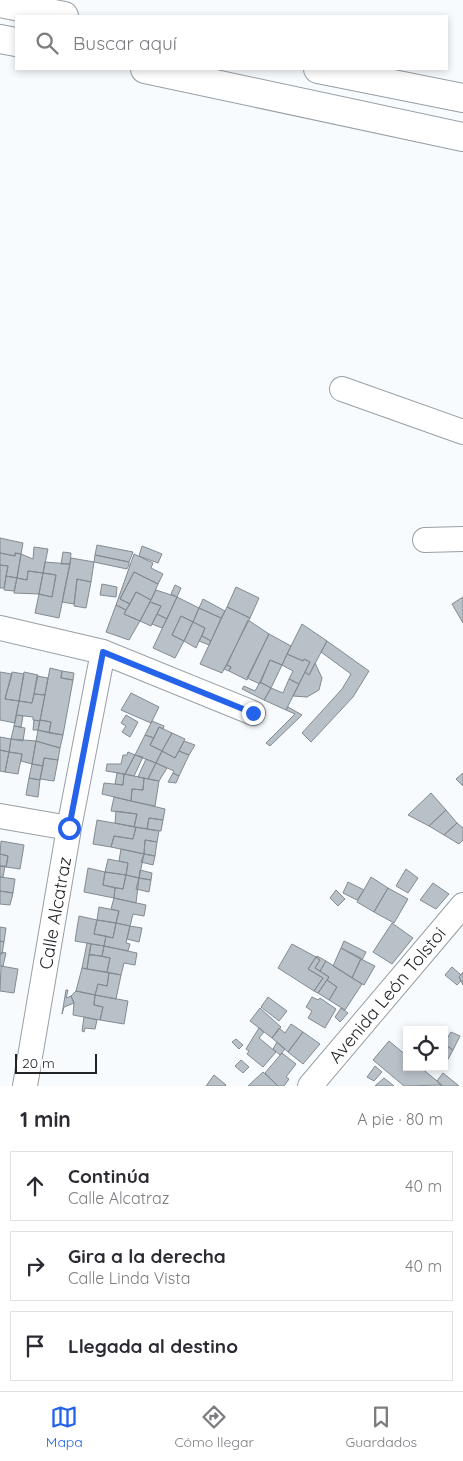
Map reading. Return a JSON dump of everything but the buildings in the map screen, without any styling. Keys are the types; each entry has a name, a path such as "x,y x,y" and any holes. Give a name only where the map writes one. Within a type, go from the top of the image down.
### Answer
{"highway":[{"path":"0,3 59,15"},
{"path":"0,39 15,42"},
{"path":"150,70 463,137"},
{"path":"323,70 463,98"}],"street":[{"path":"342,389 463,432"},
{"path":"425,540 463,539"},
{"path":"0,628 103,652 253,713"},
{"name":"Calle Alcatraz","path":"25,1086 69,828 103,652"},
{"path":"0,816 69,828"},
{"name":"Avenida León Tolstoi","path":"310,1086 463,905"}],"route":[{"path":"69,828 103,652 253,713"}]}
